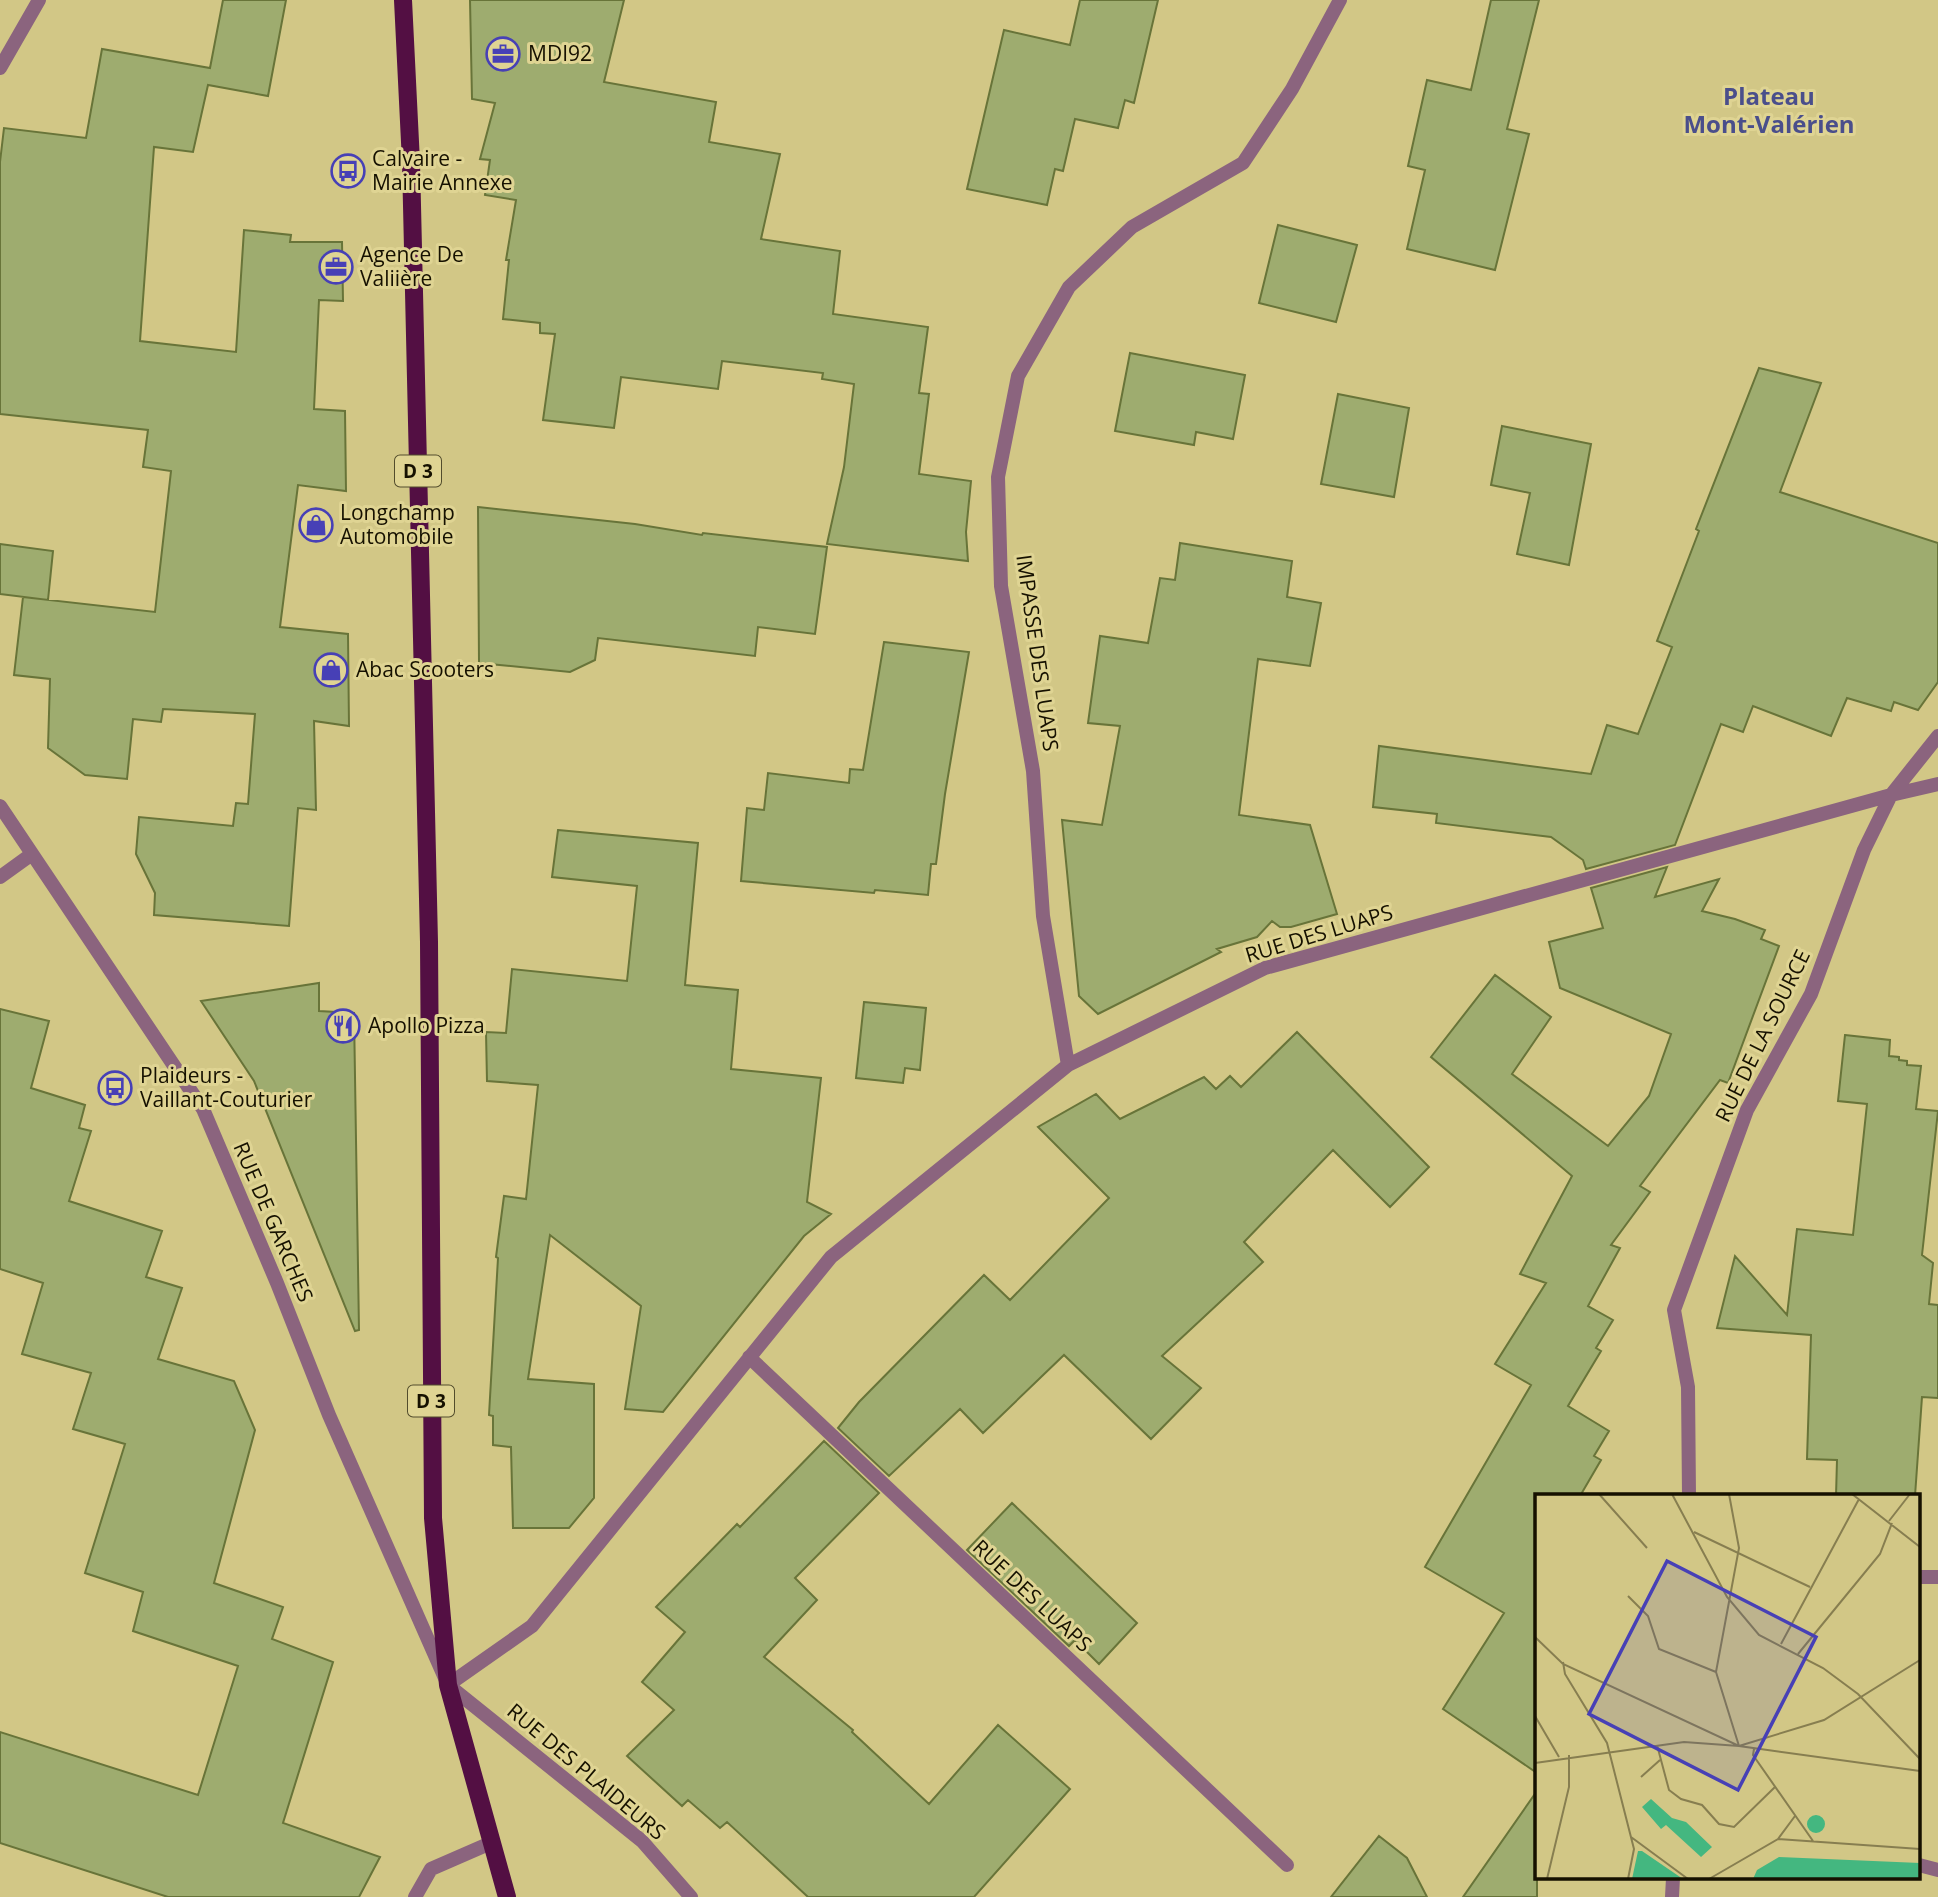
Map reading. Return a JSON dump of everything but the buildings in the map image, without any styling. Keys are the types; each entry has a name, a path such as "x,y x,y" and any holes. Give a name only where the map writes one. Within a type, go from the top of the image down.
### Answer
{"main road":[{"name":"D 3","path":"403,0 411,162 429,942 433,1518 448,1685 507,1897"}],"street":[{"path":"0,68 39,0"},
{"name":"IMPASSE DES LUAPS","path":"1069,1065 1043,916 1033,771 1001,586 998,477 1018,376 1069,287 1132,227 1243,163 1292,89 1340,0"},
{"name":"RUE DE LA SOURCE","path":"1689,1494 1688,1387 1674,1310 1747,1110 1811,994 1864,850 1891,795 1938,736"},
{"name":"RUE DES LUAPS","path":"448,1685 532,1626 831,1257 1069,1065 1265,968 1938,784"},
{"name":"RUE DE GARCHES","path":"0,806 203,1109 277,1283 329,1416 448,1685"},
{"path":"0,877 32,854"},
{"name":"RUE DES LUAPS","path":"749,1357 1287,1865"},
{"path":"1920,1577 1938,1577"},
{"name":"RUE DES PLAIDEURS","path":"448,1685 642,1842 691,1897"},
{"path":"415,1897 430,1869 493,1842"},
{"path":"1920,1865 1938,1870"}],"place":[{"name":"MDI92","path":"503,54"},
{"name":"Calvaire - Mairie Annexe","path":"348,171"},
{"name":"Agence De Valiière","path":"336,267"},
{"name":"Longchamp Automobile","path":"316,525"},
{"name":"Abac Scooters","path":"331,670"},
{"name":"Apollo Pizza","path":"343,1026"},
{"name":"Plaideurs - Vaillant-Couturier","path":"115,1088"}],"district":[{"name":"Plateau Mont-Valérien","path":"1769,111"}]}
